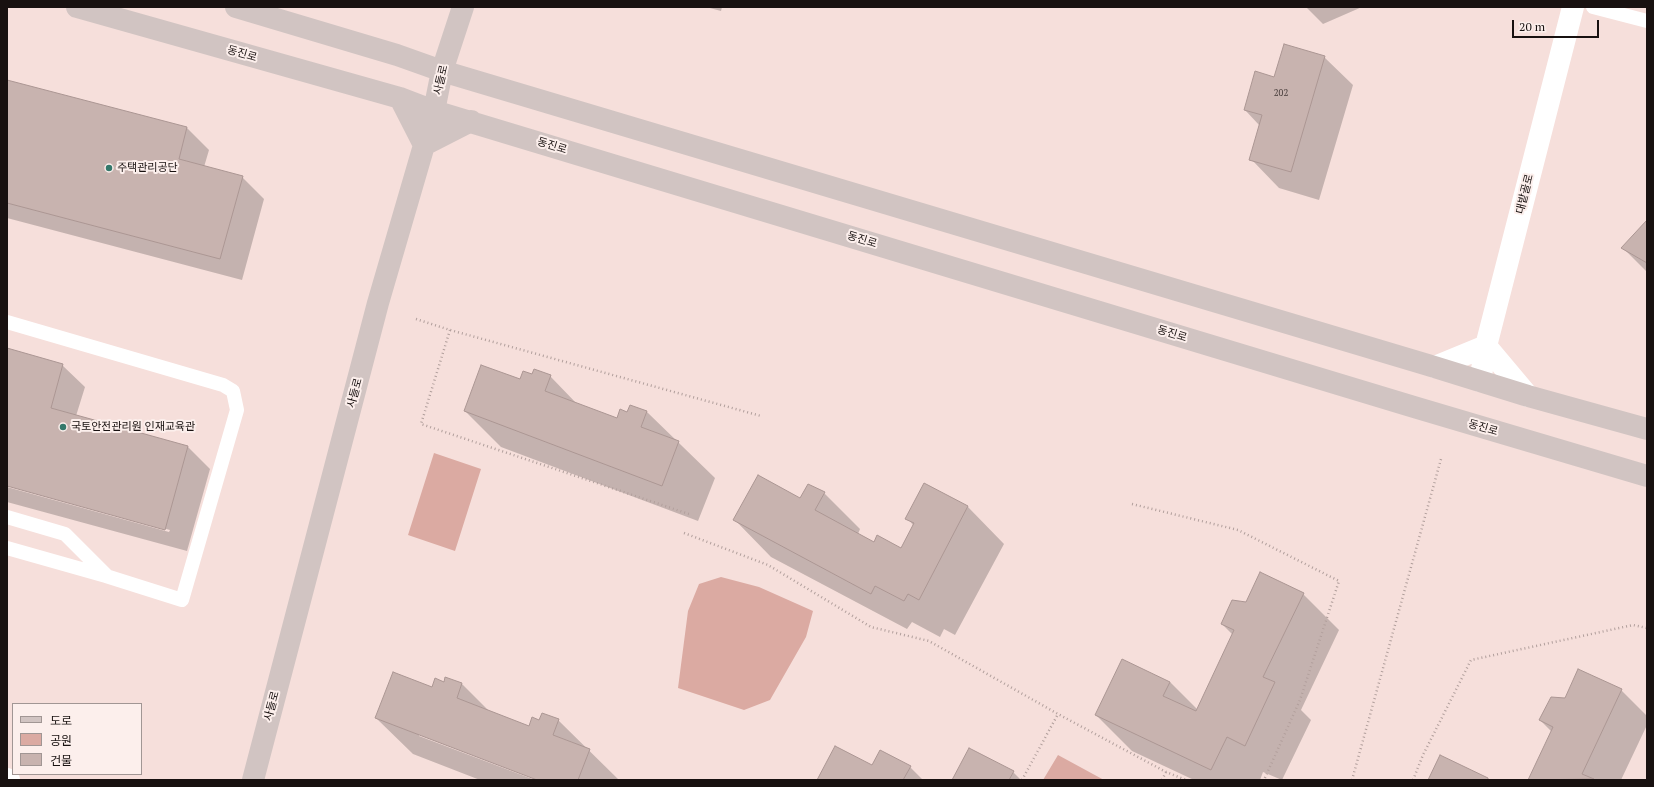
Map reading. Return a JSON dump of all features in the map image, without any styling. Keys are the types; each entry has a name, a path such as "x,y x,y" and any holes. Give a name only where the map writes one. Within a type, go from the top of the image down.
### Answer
{"street":[{"name":"동진로","path":"77,7 400,98 434,110 1647,476"},
{"path":"236,7 414,61 442,71 1436,367 1528,396 1647,429"},
{"name":"사들로","path":"253,780 378,303 434,110 442,71 462,7"},
{"name":"대밭골로","path":"1480,381 1486,346 1573,7"},
{"path":"414,61 450,44 477,81"},
{"path":"400,98 424,145 471,121"},
{"path":"1436,367 1486,346 1528,396"}],"lane":[{"path":"1593,7 1647,21"},
{"path":"7,322 223,385 234,391 238,410 182,600 106,576 7,548"},
{"path":"7,517 65,534 106,576"}],"path":[{"path":"416,319 450,330 761,416"},
{"path":"450,330 422,424 689,514"},
{"path":"1352,780 1441,459"},
{"path":"1132,504 1238,530 1339,581 1300,700 1264,780"},
{"path":"684,533 768,565 871,627 929,641 1058,714 1166,772 1186,780"},
{"path":"1413,780 1423,755 1470,660 1633,625 1647,628"},
{"path":"1022,780 1058,714"},
{"path":"1162,780 1166,772"}],"green space":[{"path":"434,453 481,469 455,551 408,535"},
{"path":"721,577 759,587 813,611 806,637 770,700 744,710 678,688 688,611 699,584"},
{"path":"1058,755 1104,780 1043,780"}],"building":[{"path":"1284,44 1325,56 1291,172 1249,160 1262,115 1244,110 1255,71 1274,77"},
{"name":"주택관리공단","path":"7,80 187,127 179,159 243,176 220,259 7,203"},
{"path":"1647,220 1647,263 1621,248"},
{"name":"국토안전관리원 인재교육관","path":"7,348 63,364 51,408 188,446 165,530 7,486"},
{"path":"481,365 520,379 523,371 532,374 534,369 551,375 545,391 617,418 620,409 627,412 630,405 647,411 641,427 679,441 662,486 464,411"},
{"path":"758,475 800,498 808,484 825,492 815,510 874,542 877,535 901,548 914,523 905,519 924,483 968,506 919,600 908,594 904,601 875,586 871,594 733,520"},
{"path":"1260,572 1304,593 1263,677 1275,682 1245,746 1227,737 1211,770 1095,715 1122,659 1170,682 1163,696 1196,711 1234,630 1221,624 1232,600 1246,602"},
{"path":"1578,669 1622,689 1582,774 1594,779 1528,780 1553,727 1539,720 1551,697 1565,698"},
{"path":"393,672 432,687 435,678 444,682 445,677 462,683 457,698 529,726 532,717 539,720 542,713 559,719 553,735 590,749 578,780 537,780 375,718"},
{"path":"835,746 872,765 880,750 911,766 903,780 817,780"},
{"path":"969,748 1014,771 1009,780 952,780"},
{"path":"1440,755 1488,778 1488,780 1428,780"}],"place":[{"name":"주택관리공단","path":"109,168"},
{"name":"국토안전관리원 인재교육관","path":"63,427"}]}
